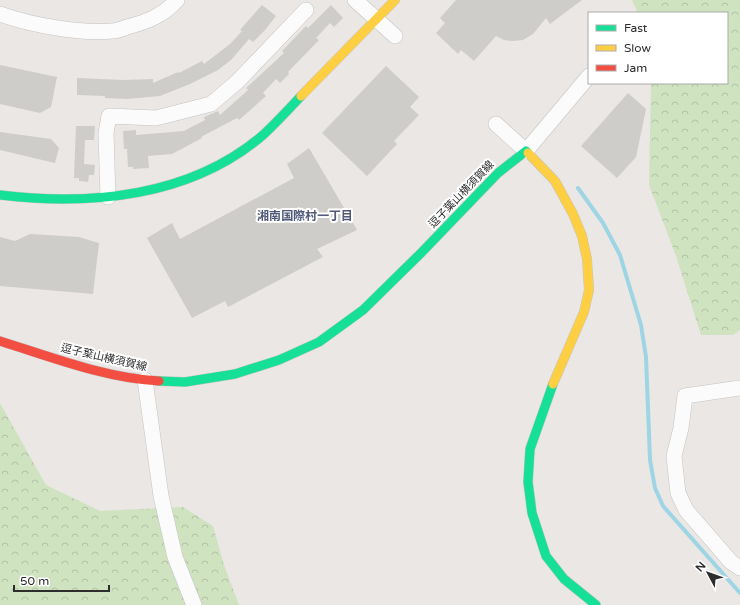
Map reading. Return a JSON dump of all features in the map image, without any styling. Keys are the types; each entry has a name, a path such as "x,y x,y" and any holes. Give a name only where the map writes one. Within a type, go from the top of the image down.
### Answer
{"main road":[{"path":"0,195 62,200 108,197 148,192 212,168 239,153 264,135 395,0"},
{"path":"526,151 554,181 573,214 582,236 587,259 589,290 584,312 551,388 530,449 528,482 532,513 546,556 564,579 596,605"},
{"name":"逗子葉山横須賀線","path":"0,341 99,371 145,380 185,382 235,374 278,360 319,342 363,310 421,253 498,173 526,151"}],"street":[{"path":"0,14 13,19 72,30 113,31 149,21 161,14 177,0"},
{"path":"355,0 396,36"},
{"path":"108,197 106,133 109,116 156,118 211,104 237,82 306,10"},
{"path":"496,124 526,151 588,77"},
{"path":"145,380 161,496 175,557 194,605"},
{"path":"740,388 686,396 681,428 674,456 678,493 686,510 731,562 740,568"}],"green space":[{"path":"632,0 740,0 740,330 733,335 701,335 676,256 649,185 651,84 728,84 728,12 638,12"},
{"path":"0,403 46,485 100,511 183,507 213,526 224,565 239,605 0,605"}],"building":[{"path":"456,0 582,0 550,24 546,18 533,34 523,40 504,40 496,36 474,61 461,50 458,54 436,33 445,23 440,18"},
{"path":"262,5 276,16 265,30 253,42 249,39 231,60 218,70 190,84 160,96 127,99 105,98 105,96 77,95 77,78 123,80 153,79 153,83 178,72 179,73 202,61 204,64 230,44"},
{"path":"331,5 343,18 334,27 330,23 316,38 319,40 288,72 289,74 280,83 276,79 263,93 266,96 239,120 237,118 172,154 148,156 149,168 133,169 133,167 128,167 127,149 124,149 123,131 136,130 136,135 184,131 205,120 204,117 218,111 220,115 248,90 246,88 284,53 282,51 306,26 308,28"},
{"path":"0,65 57,77 51,107 40,113 0,104"},
{"path":"386,66 419,97 410,107 419,115 394,141 397,144 367,176 322,133"},
{"path":"628,93 646,109 636,157 617,178 581,146"},
{"path":"76,126 95,126 94,140 85,140 84,164 95,165 94,175 89,175 88,182 79,181 79,178 74,178"},
{"path":"0,132 51,139 59,148 55,163 0,150"},
{"path":"309,148 357,230 317,249 323,257 228,307 225,301 192,318 147,238 172,223 180,239 294,178 287,164"},
{"path":"30,234 79,237 99,243 93,294 0,286 0,237 15,241"}],"waterway":[{"path":"578,188 603,223 620,255 641,325 646,357 650,460 655,488 663,506 740,593"}],"traffic: fast":[{"path":"0,195 69,199 104,197 138,192 172,184 204,172 235,156 263,135 301,96"},
{"path":"159,381 185,382 235,374 279,360 319,342 363,310 421,253 498,173 526,151 528,153"},
{"path":"553,384 530,449 528,482 532,513 546,556 564,579 596,605"}],"traffic: slow":[{"path":"301,96 395,0"},
{"path":"528,153 555,181 573,214 582,236 587,259 589,290 584,312 553,384"}],"traffic: jam":[{"path":"0,341 78,366 119,376 159,381"}],"district":[{"name":"湘南国際村一丁目","path":"305,216"}]}
